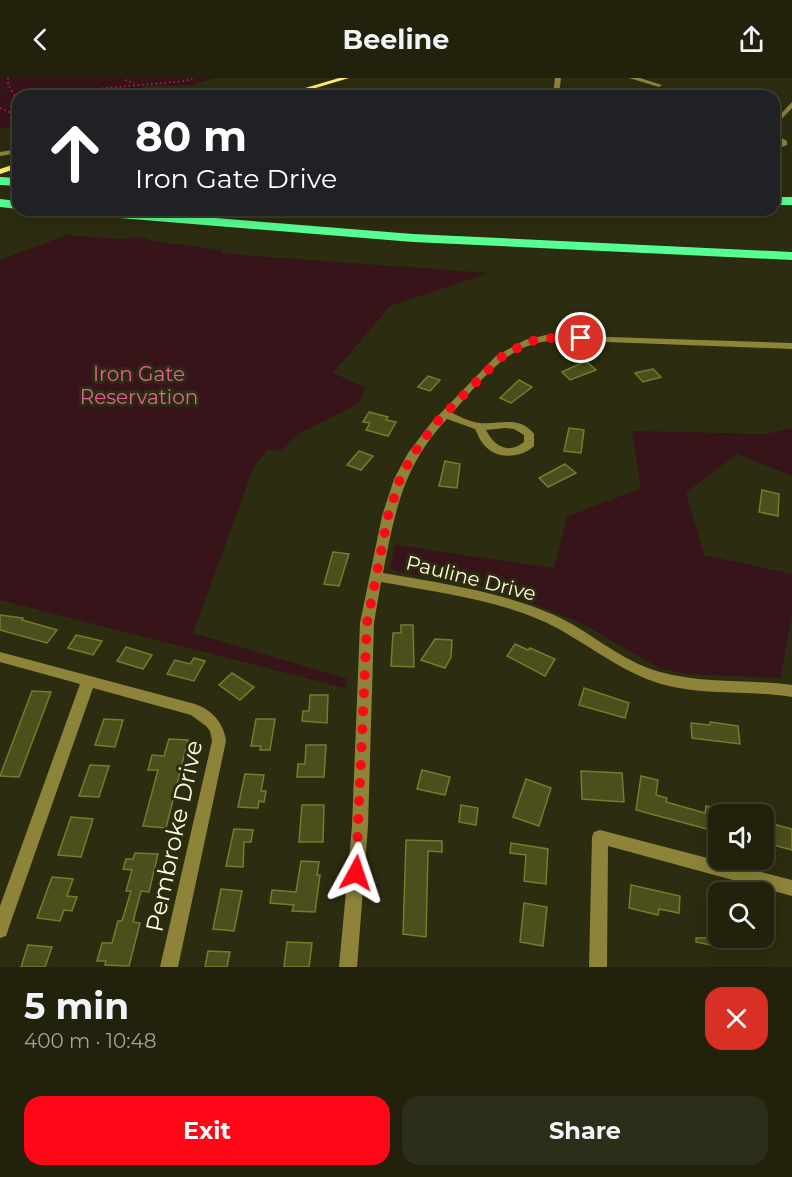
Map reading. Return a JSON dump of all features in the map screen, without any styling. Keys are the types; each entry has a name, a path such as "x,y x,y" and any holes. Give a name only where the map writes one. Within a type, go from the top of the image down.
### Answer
{"highway":[{"path":"144,216 413,238 792,256"}],"main road":[{"path":"303,90 346,78"}],"street":[{"path":"632,78 659,85"},
{"path":"780,118 792,104"},
{"path":"348,967 360,826 367,623 388,516 400,479 412,456 445,414 500,358 528,342 546,338 581,338 792,346"},
{"path":"445,414 479,426"},
{"name":"Pauline Drive","path":"376,576 489,598 531,611 570,629 624,663 663,679 792,691"},
{"name":"Pembroke Drive","path":"0,657 195,710 211,719 219,741 169,967"},
{"path":"0,930 88,681"},
{"path":"598,967 600,837 792,888"}],"path":[{"path":"82,90 185,81 193,78"},
{"path":"120,86 125,79 140,84"}],"green space":[{"path":"0,78 213,78 191,85 148,86 135,90 12,90 12,126 0,129"},
{"name":"Iron Gate Reservation","path":"67,235 118,239 142,237 152,241 222,250 221,253 488,273 390,306 333,373 366,388 358,404 300,433 280,451 268,449 254,466 193,633 347,679 345,688 0,600 0,260"},
{"path":"792,428 792,476 737,454 686,493 704,555 792,574 792,616 780,678 689,674 661,669 581,623 517,597 464,581 398,572 390,567 395,545 554,568 567,517 641,488 632,431 766,434"}],"building":[{"path":"586,361 596,370 570,380 562,372"},
{"path":"653,369 661,377 643,382 635,373"},
{"path":"428,376 440,380 430,391 418,387"},
{"path":"519,380 532,387 511,403 500,398"},
{"path":"369,412 388,417 386,420 396,422 388,436 366,430 370,423 363,422"},
{"path":"569,428 584,430 581,453 564,451"},
{"path":"359,451 373,456 361,470 347,465"},
{"path":"445,461 460,464 457,488 439,486"},
{"path":"565,464 576,473 548,487 539,478"},
{"path":"762,490 779,494 778,516 759,512"},
{"path":"333,552 349,554 339,586 324,584"},
{"path":"0,615 23,618 22,620 57,630 47,643 0,630"},
{"path":"401,625 413,625 414,667 391,666 393,633 401,633"},
{"path":"76,635 102,641 93,655 68,648"},
{"path":"435,639 452,640 451,657 445,668 421,660"},
{"path":"515,644 555,659 545,676 507,656"},
{"path":"126,647 152,655 143,669 117,661"},
{"path":"194,658 205,661 194,681 167,674 175,660 190,664"},
{"path":"232,673 254,687 240,700 219,685"},
{"path":"584,688 629,703 625,718 579,705"},
{"path":"32,691 51,692 19,777 0,776"},
{"path":"310,695 328,695 327,723 302,721 303,711 309,711"},
{"path":"104,719 123,720 115,747 95,745"},
{"path":"256,719 275,719 270,750 260,750 261,746 251,746"},
{"path":"710,722 738,726 740,744 692,738 691,723 710,725"},
{"path":"169,739 188,740 166,828 143,826 158,770 148,770 152,755 164,756"},
{"path":"306,745 326,745 324,777 297,777 298,764 305,764"},
{"path":"90,765 109,766 99,797 79,796"},
{"path":"422,770 450,777 445,795 417,789"},
{"path":"581,771 622,773 624,802 582,799"},
{"path":"245,774 264,775 261,791 266,791 264,802 259,801 258,808 238,807"},
{"path":"641,776 658,780 656,795 667,798 666,802 705,813 706,806 708,806 708,829 636,810"},
{"path":"526,779 551,788 539,826 513,817"},
{"path":"302,805 324,805 323,842 299,842"},
{"path":"461,805 478,808 476,825 459,822"},
{"path":"71,817 93,819 81,857 58,855"},
{"path":"774,824 792,829 792,850 774,845"},
{"path":"234,829 253,830 251,842 244,842 243,867 226,866"},
{"path":"406,840 442,841 442,852 428,851 426,937 403,934"},
{"path":"511,843 548,849 546,884 524,881 526,855 510,853"},
{"path":"135,853 158,854 149,892 141,891 133,922 140,923 129,966 105,965 106,961 97,961 102,943 112,943 118,921 122,921 131,891 126,891 132,870 123,869 126,859 133,859"},
{"path":"301,861 319,862 317,875 320,875 315,912 292,911 294,905 270,903 272,890 296,892"},
{"path":"52,877 73,879 67,896 77,897 72,911 64,910 60,921 37,918"},
{"path":"631,885 680,896 679,913 659,909 658,915 629,908"},
{"path":"221,889 242,891 234,931 213,929"},
{"path":"524,903 547,907 543,946 520,942"},
{"path":"696,938 708,938 708,945 696,942"},
{"path":"287,942 312,943 309,967 284,967"},
{"path":"28,945 52,947 45,967 21,967"},
{"path":"208,951 230,952 227,967 205,967"}],"route":[{"path":"356,873 360,826 367,623 388,516 400,479 412,456 435,424 500,358 528,342 546,338 581,338"}]}
